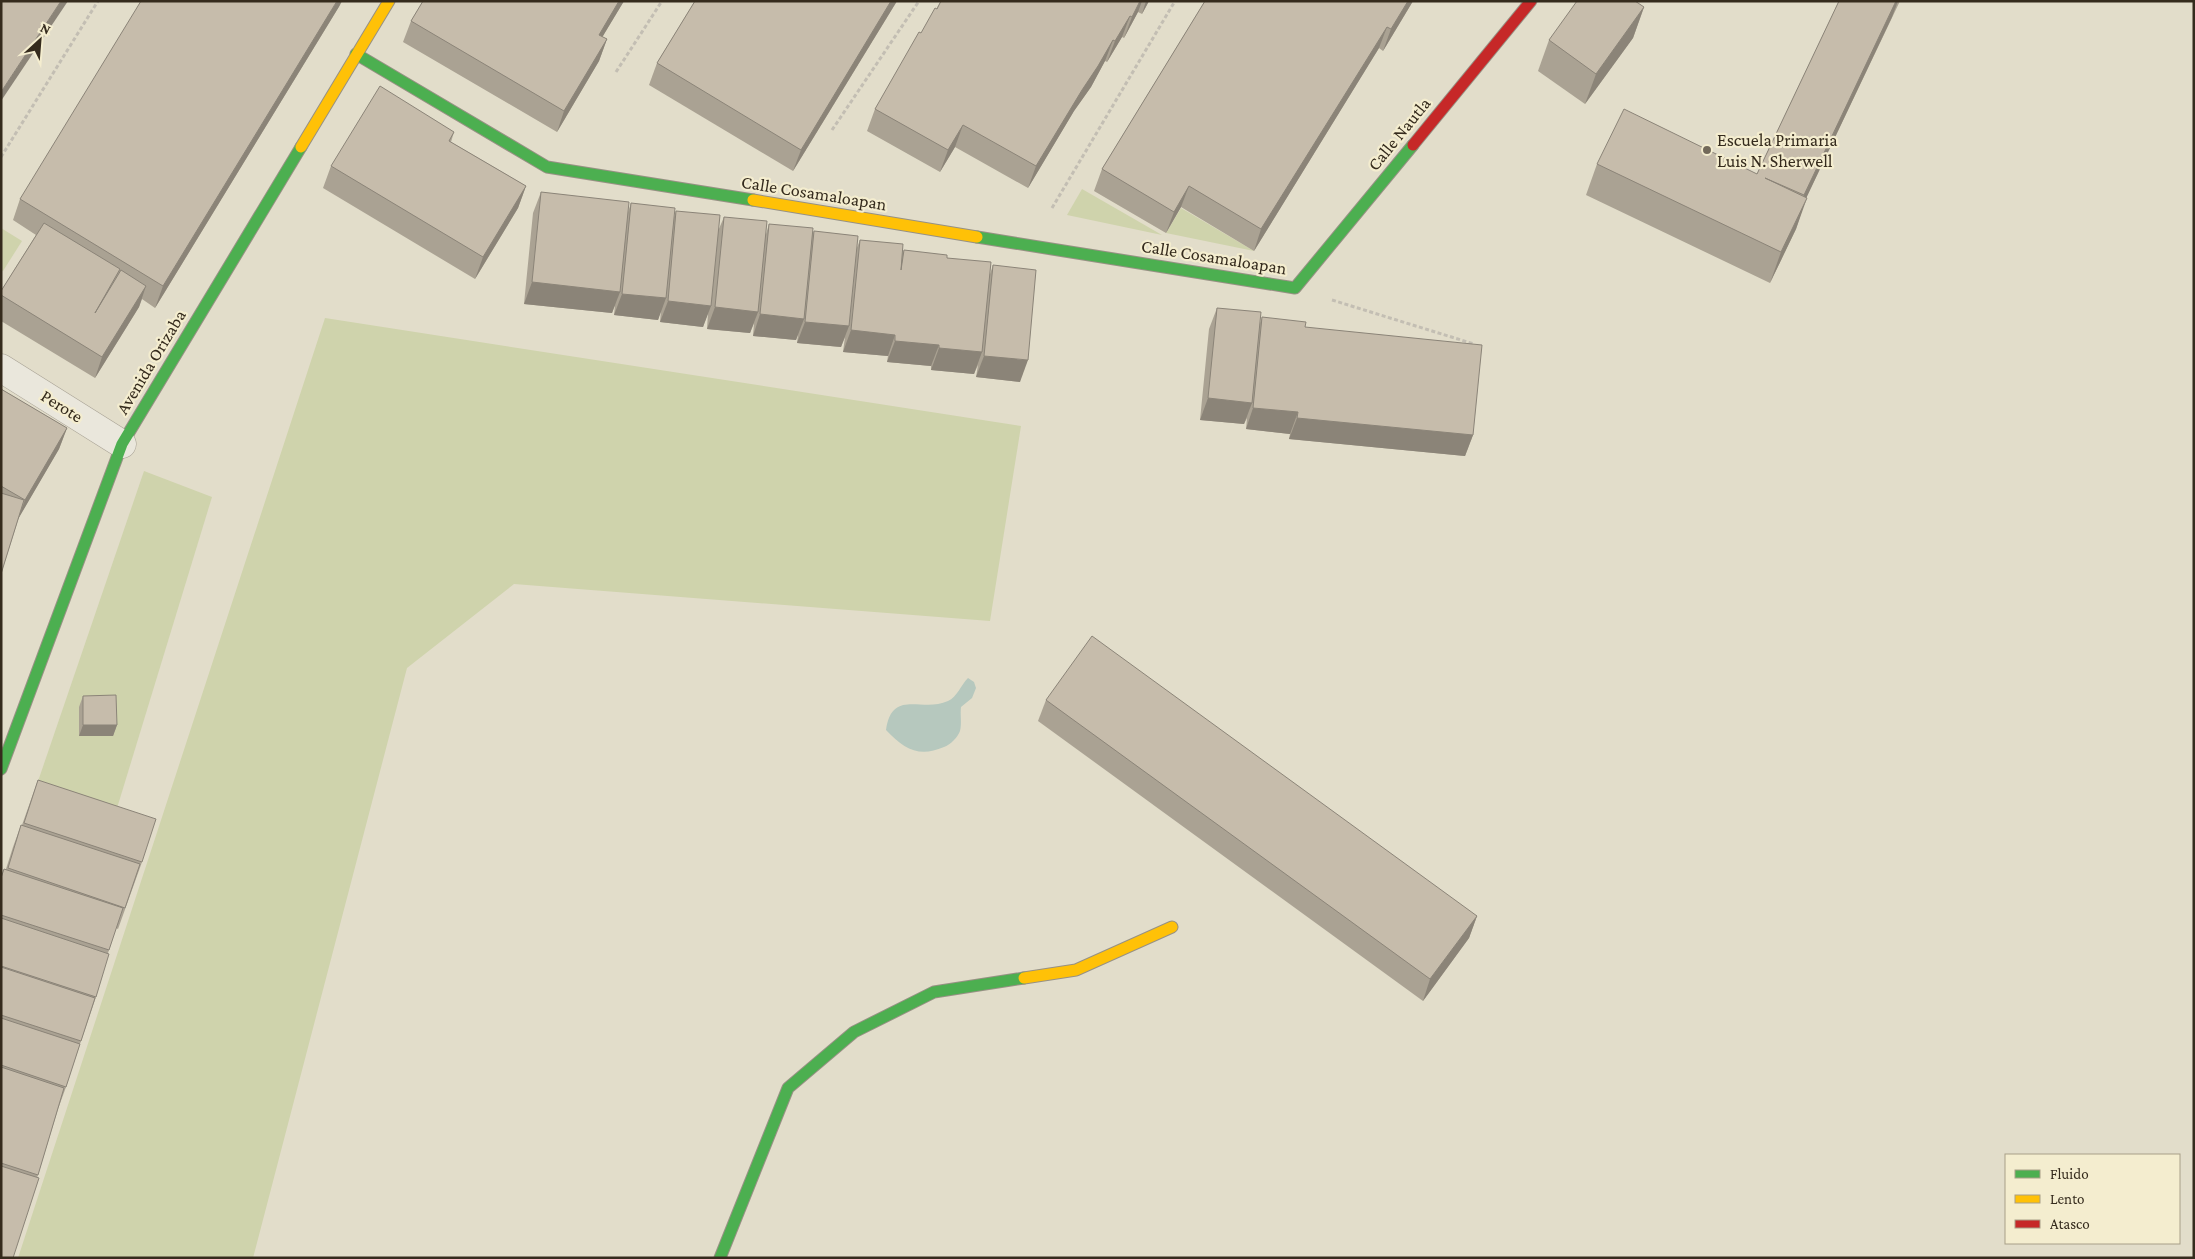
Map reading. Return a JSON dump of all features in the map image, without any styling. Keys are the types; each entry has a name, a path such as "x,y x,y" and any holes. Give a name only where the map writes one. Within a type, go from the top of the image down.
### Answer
{"street":[{"name":"Avenida Orizaba","path":"1,768 122,444 389,1"},
{"name":"Calle Nautla","path":"1295,288 1531,1"},
{"name":"Calle Cosamaloapan","path":"356,54 547,167 1295,288"},
{"name":"Perote","path":"1,368 122,444"},
{"path":"720,1258 788,1088 854,1032 934,992 1076,970 1172,927"}],"path":[{"path":"1,157 98,1"},
{"path":"616,72 662,1"},
{"path":"832,130 918,1"},
{"path":"1052,208 1175,1"},
{"path":"1295,288 1480,346"}],"green space":[{"path":"1082,189 1162,235 1067,215"},
{"path":"1181,208 1254,251 1166,233"},
{"path":"1,228 22,241 3,271 1,270"},
{"path":"325,318 1021,426 990,621 514,584 407,668 253,1258 18,1258"},
{"path":"144,471 212,497 114,818 34,793"}],"shaded area":[{"path":"968,678 974,682 976,688 972,698 961,707 960,731 949,744 927,752 912,750 899,742 886,730 889,717 895,709 910,704 928,705 948,701 954,697"}],"building":[{"path":"1,1 61,1 1,92"},
{"path":"141,1 337,1 163,286 20,199"},
{"path":"423,1 619,1 599,35 607,39 564,111 411,21"},
{"path":"695,1 891,1 801,150 657,63"},
{"path":"941,1 1140,1 1132,17 1130,16 1115,41 1113,40 1036,166 963,125 948,150 875,109 919,32 921,33"},
{"path":"1205,1 1408,1 1391,29 1387,27 1261,229 1189,186 1174,212 1102,169"},
{"path":"1577,1 1635,1 1644,7 1596,74 1549,40"},
{"path":"1839,1 1896,1 1804,195 1765,178 1807,198 1781,252 1597,164 1624,109 1757,174"},
{"path":"380,86 454,132 449,141 526,186 483,257 331,166"},
{"path":"541,192 629,202 620,292 532,282"},
{"path":"631,203 675,208 666,298 622,294"},
{"path":"676,211 720,215 711,306 668,301"},
{"path":"724,217 767,221 758,312 715,307"},
{"path":"44,223 120,269 95,313 121,270 146,286 102,357 1,295 1,291"},
{"path":"769,224 813,228 804,319 760,314"},
{"path":"814,231 858,236 849,326 805,322"},
{"path":"860,240 903,244 901,270 904,250 947,255 947,258 991,262 982,352 939,348 939,345 895,341 895,335 851,330"},
{"path":"993,265 1036,270 1028,360 984,356"},
{"path":"1217,308 1261,312 1252,403 1208,398"},
{"path":"1262,317 1306,322 1305,327 1482,345 1473,435 1297,418 1298,412 1253,408"},
{"path":"1,389 67,428 25,500 1,486"},
{"path":"1,493 24,500 1,574"},
{"path":"1092,636 1477,916 1430,979 1046,700"},
{"path":"116,695 117,725 83,725 83,696"},
{"path":"38,780 156,819 142,862 24,823"},
{"path":"21,825 140,864 125,908 8,868"},
{"path":"4,869 123,908 109,950 1,915 1,878"},
{"path":"1,918 109,954 96,997 1,966"},
{"path":"1,967 95,998 81,1041 1,1015"},
{"path":"1,1018 80,1044 66,1087 1,1065"},
{"path":"1,1067 64,1088 38,1175 1,1163"},
{"path":"1,1166 39,1178 13,1258 1,1258"}],"traffic: fast":[{"path":"356,54 547,167 753,200"},
{"path":"977,237 1295,288 1413,145"},
{"path":"1,769 122,444 301,147"},
{"path":"720,1258 788,1088 854,1032 934,992 1024,978"}],"traffic: slow":[{"path":"301,147 389,1"},
{"path":"753,200 977,237"},
{"path":"1024,978 1076,970 1172,927"}],"traffic: jam":[{"path":"1413,145 1531,1"}],"place":[{"name":"Escuela Primaria Luis N. Sherwell","path":"1707,150"}]}
